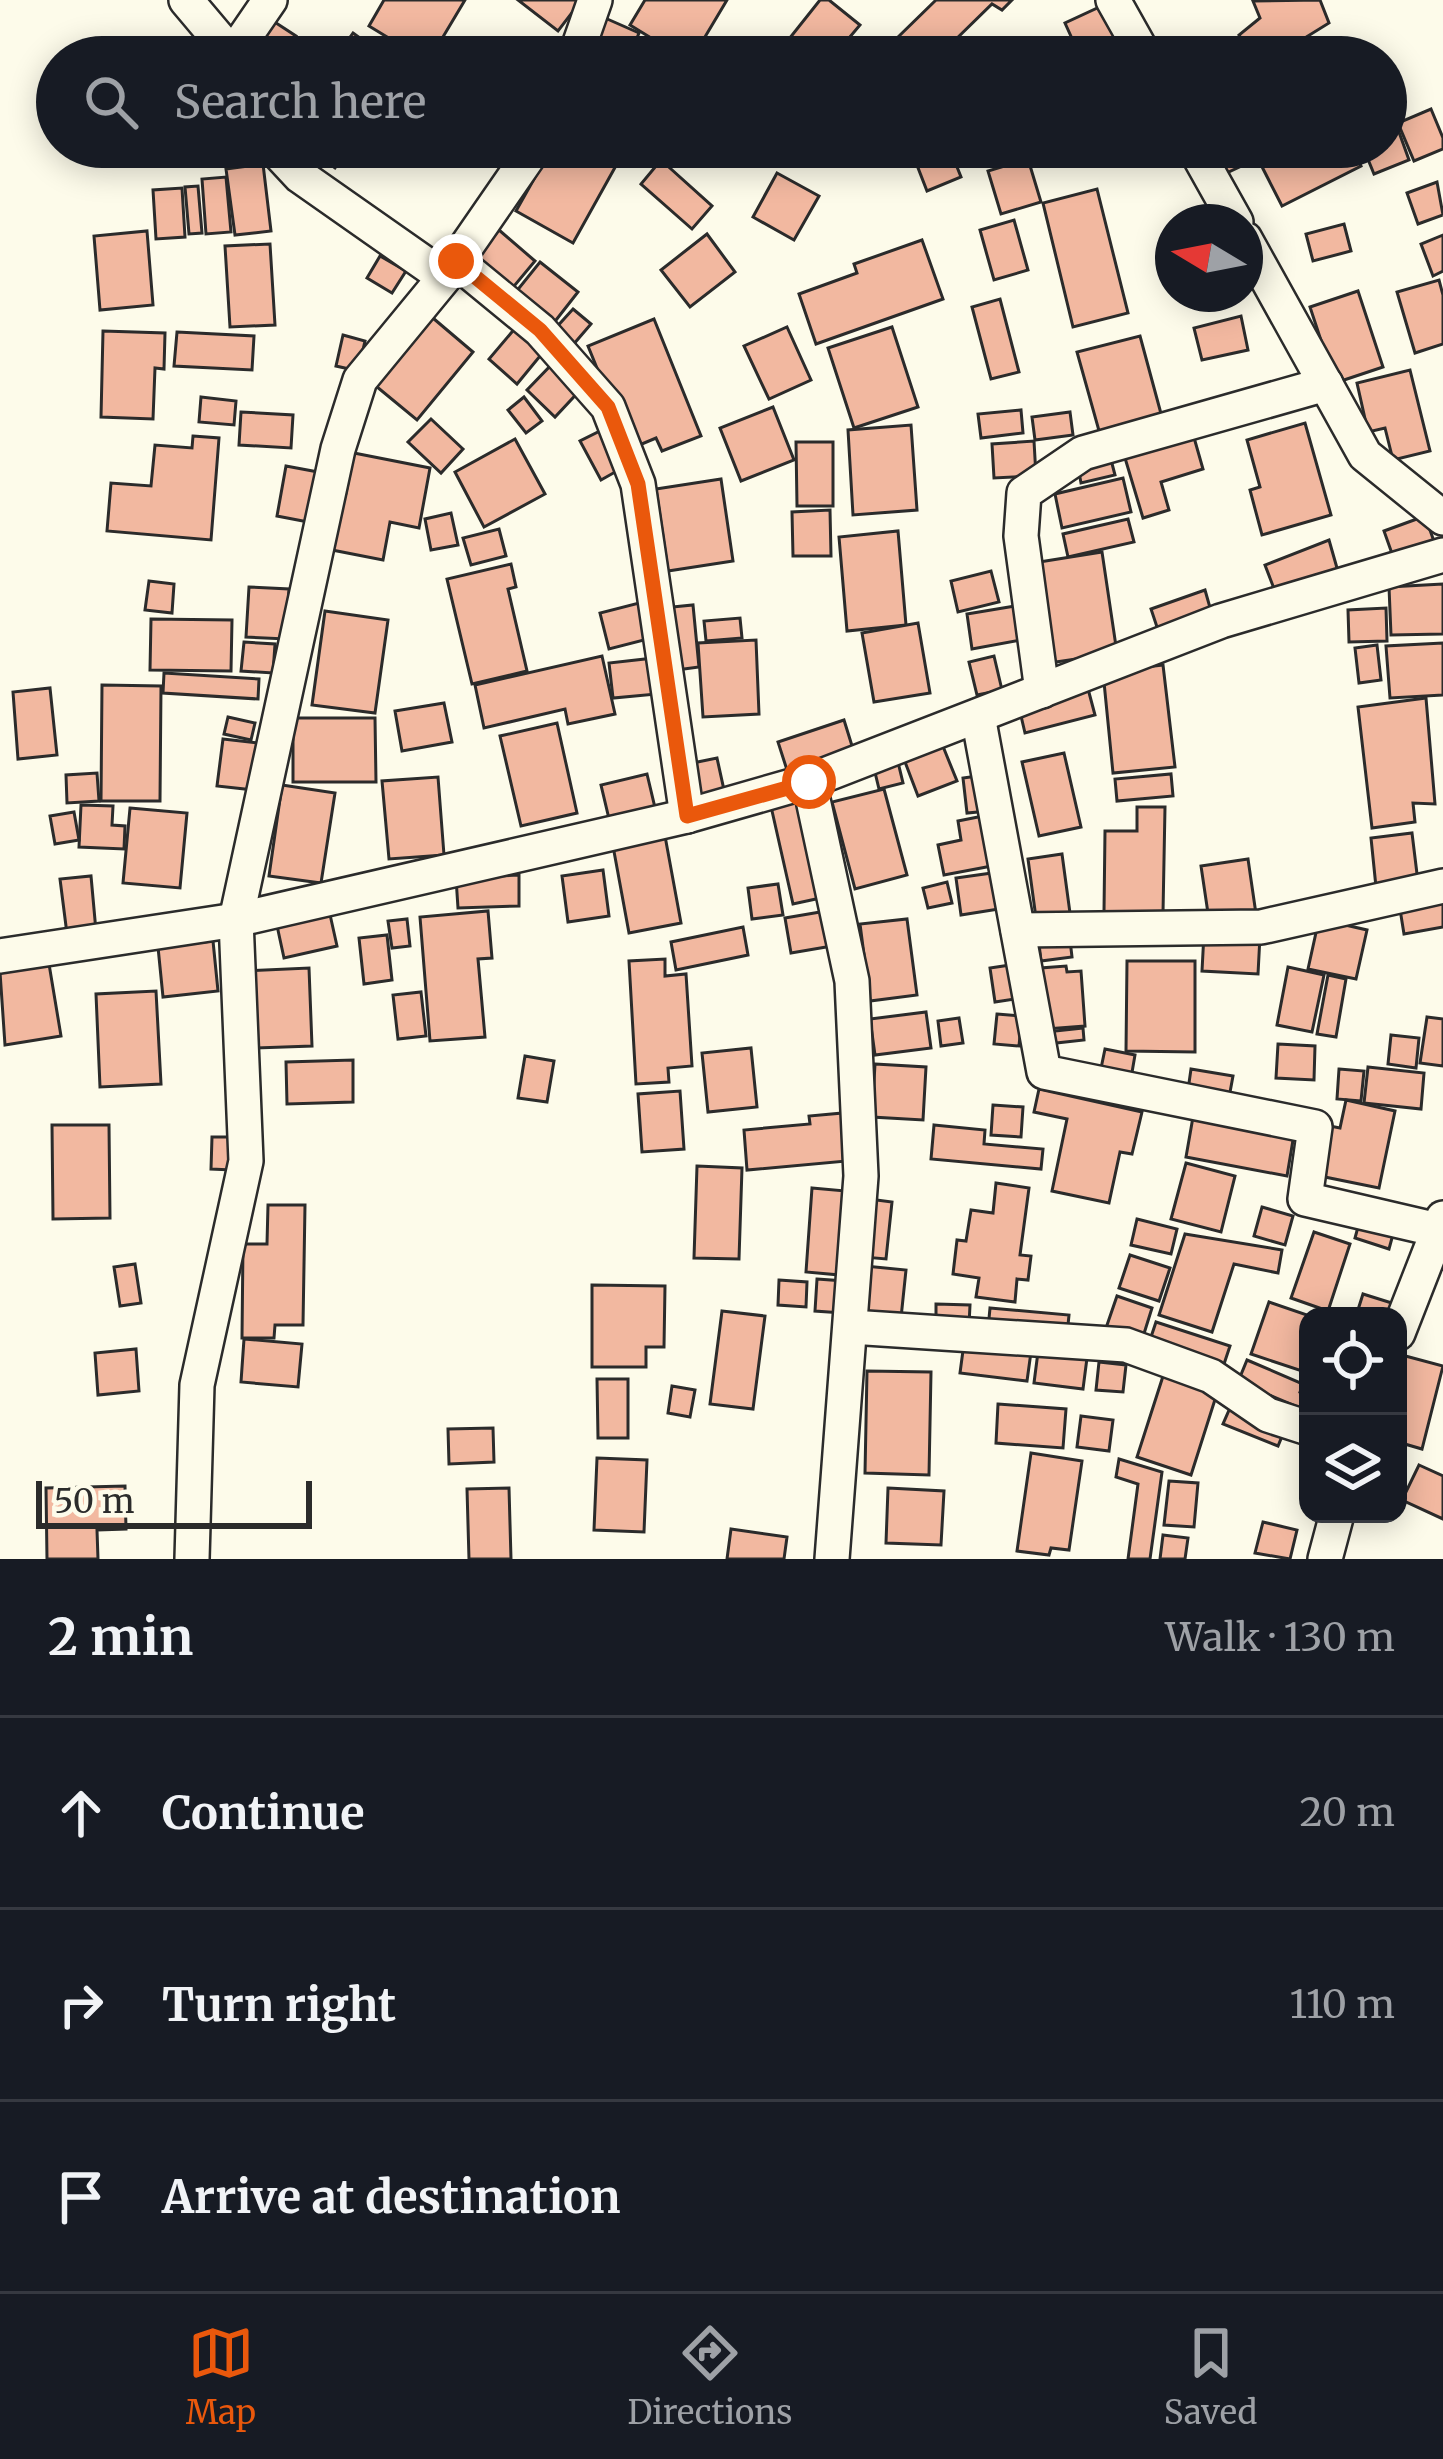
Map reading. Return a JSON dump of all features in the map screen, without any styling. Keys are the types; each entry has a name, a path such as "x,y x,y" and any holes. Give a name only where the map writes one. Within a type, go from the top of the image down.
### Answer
{"street":[{"path":"186,0 217,36"},
{"path":"246,36 270,0"},
{"path":"582,36 595,0"},
{"path":"1113,0 1133,36"},
{"path":"293,168 540,330 608,407 638,484 687,816"},
{"path":"192,1559 197,1384 246,1161 236,920 338,449 360,380 450,269 520,168"},
{"path":"1206,168 1226,204"},
{"path":"1263,270 1365,455 1443,518"},
{"path":"1042,691 1021,536 1024,493 1083,453 1326,384"},
{"path":"0,956 236,920 687,816 809,782 1221,621 1443,556"},
{"path":"979,716 1044,1072 1315,1127 1305,1199 1440,1224 1407,1310"},
{"path":"809,782 852,981 861,1176 832,1559"},
{"path":"1018,930 1261,927 1443,886"},
{"path":"851,1327 1126,1345 1210,1376 1268,1415 1299,1425"},
{"path":"1324,1559 1334,1523"}],"building":[{"path":"384,0 465,0 444,36 385,36 369,26"},
{"path":"518,0 580,0 581,1 558,31"},
{"path":"645,0 727,0 706,36 648,36 630,25"},
{"path":"820,0 829,0 860,25 851,36 791,36"},
{"path":"936,0 1012,0 1002,10 992,4 959,36 899,36"},
{"path":"1320,0 1329,23 1308,36 1240,36 1260,18 1253,1"},
{"path":"1106,4 1120,35 1071,36 1065,23"},
{"path":"605,18 639,33 638,36 597,36"},
{"path":"270,19 296,36 259,36"},
{"path":"1431,109 1443,149 1414,161 1407,144 1407,119"},
{"path":"263,168 271,231 235,235 226,169"},
{"path":"540,168 615,168 573,243 516,211"},
{"path":"654,168 670,168 712,206 692,229 641,184"},
{"path":"918,168 957,168 961,177 927,191"},
{"path":"1031,168 1041,202 1001,214 988,171"},
{"path":"1214,168 1237,168 1218,177"},
{"path":"1263,168 1357,168 1282,206"},
{"path":"777,173 819,196 794,240 753,217"},
{"path":"226,177 231,232 206,234 202,179"},
{"path":"1437,182 1443,215 1418,224 1407,193"},
{"path":"198,186 202,233 189,234 185,187"},
{"path":"182,188 185,237 156,239 153,190"},
{"path":"1097,189 1128,313 1073,327 1043,203"},
{"path":"1014,220 1028,270 994,280 980,230"},
{"path":"1344,224 1351,251 1313,261 1306,234"},
{"path":"499,230 535,261 510,291 473,260"},
{"path":"147,231 153,305 100,310 94,236"},
{"path":"707,234 735,272 690,307 661,270"},
{"path":"1443,235 1443,271 1433,276 1421,244"},
{"path":"922,240 943,299 816,344 799,294 857,273 854,264"},
{"path":"270,244 275,325 230,327 225,246"},
{"path":"380,256 406,271 392,293 367,278"},
{"path":"540,262 578,292 549,329 511,298"},
{"path":"1439,280 1443,344 1415,353 1397,292"},
{"path":"1358,291 1383,367 1335,383 1310,307"},
{"path":"1000,299 1019,372 991,379 972,307"},
{"path":"573,309 591,324 572,346 554,330"},
{"path":"427,313 473,352 417,420 371,382"},
{"path":"1241,316 1248,350 1202,360 1194,328"},
{"path":"654,319 701,436 662,451 656,438 630,449 588,346"},
{"path":"517,326 545,350 517,384 489,359"},
{"path":"787,327 811,380 769,399 744,346"},
{"path":"892,327 918,407 854,428 828,348"},
{"path":"103,331 165,333 164,369 155,368 153,419 101,417"},
{"path":"177,332 254,336 252,370 174,366"},
{"path":"343,335 365,341 358,371 336,366"},
{"path":"1140,336 1163,421 1101,438 1077,352"},
{"path":"557,359 584,386 555,417 527,390"},
{"path":"1410,370 1430,451 1393,460 1385,428 1368,432 1357,383"},
{"path":"201,397 236,401 234,425 199,422"},
{"path":"524,397 542,421 526,433 508,410"},
{"path":"773,407 794,460 741,481 720,428"},
{"path":"1021,410 1023,433 981,438 978,414"},
{"path":"241,412 293,415 291,448 239,445"},
{"path":"1070,412 1073,435 1035,440 1032,417"},
{"path":"431,419 463,449 441,473 408,442"},
{"path":"1305,423 1331,515 1262,535 1250,490 1260,487 1247,440"},
{"path":"911,425 917,510 853,515 848,430"},
{"path":"1191,427 1203,469 1161,482 1169,510 1143,518 1122,448"},
{"path":"604,429 624,467 601,480 580,441"},
{"path":"193,436 219,438 211,540 107,531 111,483 151,486 155,445 192,448"},
{"path":"515,439 545,494 484,527 455,472"},
{"path":"1034,441 1036,476 994,478 992,444"},
{"path":"796,442 833,442 833,506 797,506"},
{"path":"1109,452 1115,475 1081,483 1077,461"},
{"path":"354,453 430,468 419,528 390,522 383,560 327,549 338,491 346,493"},
{"path":"286,466 318,472 308,522 277,516"},
{"path":"1123,478 1131,512 1062,528 1055,494"},
{"path":"721,479 733,561 668,571 656,489"},
{"path":"830,510 831,556 793,556 792,512"},
{"path":"451,513 458,545 431,550 425,519"},
{"path":"1425,516 1436,547 1395,562 1384,531"},
{"path":"1128,519 1134,542 1068,557 1063,534"},
{"path":"499,529 506,556 471,565 463,538"},
{"path":"898,531 906,625 847,631 839,537"},
{"path":"1329,540 1341,582 1278,599 1265,565"},
{"path":"1102,552 1117,653 1049,663 1033,563"},
{"path":"511,564 516,587 508,589 527,671 472,684 447,579"},
{"path":"991,571 999,602 958,612 951,581"},
{"path":"149,581 174,584 172,613 145,610"},
{"path":"1443,584 1443,634 1391,635 1389,587"},
{"path":"249,587 289,589 286,639 246,637"},
{"path":"1205,590 1213,618 1161,639 1151,609"},
{"path":"639,603 648,639 609,649 600,613"},
{"path":"693,605 699,667 669,671 662,608"},
{"path":"1015,606 1021,640 972,649 967,614"},
{"path":"1386,608 1387,641 1349,642 1348,610"},
{"path":"325,611 388,620 375,713 312,705"},
{"path":"740,618 742,638 706,641 704,621"},
{"path":"151,619 232,620 231,671 150,670"},
{"path":"918,623 930,693 874,702 862,633"},
{"path":"756,640 759,714 703,717 698,643"},
{"path":"244,642 275,644 273,673 241,671"},
{"path":"1443,643 1443,695 1390,698 1386,646"},
{"path":"1377,645 1381,680 1359,683 1355,648"},
{"path":"602,656 615,714 568,724 565,709 484,728 475,685"},
{"path":"994,656 1002,690 977,695 969,662"},
{"path":"654,658 657,694 613,698 609,663"},
{"path":"1163,665 1175,767 1113,773 1103,672"},
{"path":"164,673 259,679 258,699 163,693"},
{"path":"102,685 161,686 160,801 101,801"},
{"path":"1087,685 1095,715 1025,733 1018,703"},
{"path":"50,688 57,755 18,759 13,692"},
{"path":"1426,698 1435,804 1413,803 1415,822 1372,828 1358,707"},
{"path":"444,703 452,742 402,751 395,711"},
{"path":"228,717 255,723 251,740 224,734"},
{"path":"293,718 375,718 376,782 293,782"},
{"path":"844,720 853,749 787,770 778,742"},
{"path":"557,723 577,813 521,826 500,736"},
{"path":"223,739 259,743 254,790 217,786"},
{"path":"940,739 957,781 918,796 902,754"},
{"path":"1064,753 1081,827 1039,836 1022,762"},
{"path":"717,758 724,790 694,797 688,764"},
{"path":"897,758 903,783 879,789 873,764"},
{"path":"97,773 99,801 67,803 66,775"},
{"path":"647,774 656,812 610,823 601,785"},
{"path":"1171,774 1173,796 1117,801 1115,779"},
{"path":"985,775 989,811 967,813 963,778"},
{"path":"438,777 444,855 389,859 382,781"},
{"path":"282,785 335,793 321,883 269,876"},
{"path":"884,789 907,875 855,889 832,802"},
{"path":"802,795 825,897 793,904 770,802"},
{"path":"81,805 113,806 112,825 125,826 124,849 79,847"},
{"path":"1137,807 1165,807 1163,913 1104,912 1105,831 1137,831"},
{"path":"130,808 187,813 180,888 123,883"},
{"path":"74,812 79,840 55,844 50,816"},
{"path":"988,815 997,865 944,875 938,845 961,840 958,821"},
{"path":"1412,833 1418,882 1376,887 1371,838"},
{"path":"665,836 681,923 629,933 613,846"},
{"path":"1062,854 1070,913 1036,918 1028,859"},
{"path":"1248,859 1256,914 1209,920 1201,866"},
{"path":"603,870 609,916 568,922 562,876"},
{"path":"999,872 1005,908 961,915 956,878"},
{"path":"519,875 519,906 458,908 456,878"},
{"path":"91,876 96,931 67,934 60,879"},
{"path":"947,882 952,903 928,908 923,888"},
{"path":"778,884 783,915 752,919 748,888"},
{"path":"1443,895 1443,927 1404,934 1399,903"},
{"path":"329,910 337,946 284,958 276,921"},
{"path":"488,911 492,958 478,959 485,1037 430,1041 420,917"},
{"path":"826,911 832,946 791,953 785,918"},
{"path":"407,919 410,946 392,948 388,921"},
{"path":"907,919 917,995 870,1001 860,924"},
{"path":"1319,919 1367,930 1356,979 1308,969"},
{"path":"743,927 748,955 676,970 671,942"},
{"path":"1204,933 1260,936 1258,974 1202,971"},
{"path":"387,935 392,980 364,984 359,938"},
{"path":"1070,940 1072,957 1041,961 1039,944"},
{"path":"213,941 218,991 163,997 158,947"},
{"path":"665,959 665,976 686,974 692,1066 668,1068 669,1082 636,1084 629,961"},
{"path":"1127,961 1195,961 1195,1052 1126,1051"},
{"path":"49,964 61,1036 5,1045 0,972"},
{"path":"1017,964 1021,998 995,1002 990,968"},
{"path":"1066,966 1067,972 1081,971 1085,1026 1046,1029 1041,968"},
{"path":"1288,967 1324,975 1312,1032 1277,1025"},
{"path":"309,968 312,1046 256,1048 246,971"},
{"path":"1328,975 1346,979 1336,1037 1317,1034"},
{"path":"156,991 161,1084 100,1087 96,994"},
{"path":"421,992 426,1036 398,1039 393,995"},
{"path":"926,1012 931,1048 875,1055 870,1019"},
{"path":"997,1014 1022,1016 1019,1046 994,1044"},
{"path":"1427,1017 1443,1019 1443,1066 1420,1063"},
{"path":"959,1018 963,1043 941,1046 938,1021"},
{"path":"1083,1028 1084,1040 1047,1044 1046,1032"},
{"path":"1391,1035 1419,1038 1416,1068 1388,1064"},
{"path":"1278,1044 1315,1046 1314,1080 1276,1078"},
{"path":"751,1048 757,1107 708,1112 702,1053"},
{"path":"1105,1049 1135,1055 1130,1084 1099,1078"},
{"path":"525,1056 554,1061 547,1102 518,1098"},
{"path":"353,1060 353,1102 287,1104 286,1062"},
{"path":"875,1064 926,1067 923,1120 872,1117"},
{"path":"1368,1067 1424,1073 1421,1109 1364,1103"},
{"path":"1191,1069 1233,1076 1228,1103 1187,1097"},
{"path":"1339,1069 1364,1071 1361,1101 1337,1099"},
{"path":"1039,1089 1142,1112 1132,1154 1120,1152 1109,1203 1052,1191 1067,1119 1034,1112"},
{"path":"680,1091 684,1149 642,1152 638,1094"},
{"path":"1346,1100 1395,1111 1379,1188 1320,1176 1330,1126 1340,1128"},
{"path":"993,1105 1023,1107 1021,1137 991,1135"},
{"path":"843,1113 847,1161 747,1170 744,1130 810,1124 809,1116"},
{"path":"1193,1117 1294,1134 1287,1176 1186,1157"},
{"path":"52,1125 109,1125 110,1218 53,1219"},
{"path":"934,1125 985,1130 984,1144 1043,1149 1041,1169 931,1159"},
{"path":"212,1137 233,1137 232,1170 211,1169"},
{"path":"1186,1163 1235,1176 1221,1232 1171,1219"},
{"path":"697,1166 742,1168 739,1259 694,1258"},
{"path":"996,1183 1029,1188 1020,1255 1031,1256 1028,1280 1017,1279 1015,1302 976,1297 979,1278 953,1274 957,1240 966,1241 971,1210 993,1213"},
{"path":"812,1188 846,1191 840,1275 806,1272"},
{"path":"869,1199 892,1202 886,1259 863,1257"},
{"path":"268,1205 305,1205 303,1325 275,1325 274,1338 242,1338 243,1244 267,1244"},
{"path":"1262,1207 1293,1216 1285,1245 1254,1236"},
{"path":"1361,1216 1395,1227 1389,1249 1355,1238"},
{"path":"1137,1219 1177,1229 1171,1254 1131,1245"},
{"path":"1314,1232 1350,1244 1329,1307 1291,1298"},
{"path":"1185,1234 1282,1250 1278,1273 1234,1264 1212,1332 1159,1315"},
{"path":"1130,1255 1170,1268 1159,1301 1119,1288"},
{"path":"135,1264 141,1303 120,1306 114,1267"},
{"path":"865,1266 906,1270 901,1318 860,1315"},
{"path":"817,1279 844,1281 842,1313 815,1311"},
{"path":"779,1280 807,1282 806,1307 778,1305"},
{"path":"592,1285 665,1286 664,1347 646,1347 646,1367 592,1367"},
{"path":"1363,1294 1395,1304 1394,1307 1359,1307"},
{"path":"1117,1296 1152,1308 1142,1340 1106,1328"},
{"path":"1269,1302 1299,1312 1299,1370 1251,1354"},
{"path":"936,1304 970,1305 969,1325 936,1324"},
{"path":"990,1308 1069,1315 1067,1335 988,1329"},
{"path":"722,1311 765,1316 753,1409 710,1404"},
{"path":"1156,1322 1230,1346 1222,1370 1148,1346"},
{"path":"244,1339 302,1344 298,1387 241,1382"},
{"path":"964,1343 1031,1352 1027,1381 960,1373"},
{"path":"136,1349 139,1391 98,1395 95,1353"},
{"path":"1038,1352 1087,1358 1083,1389 1034,1383"},
{"path":"1407,1356 1443,1366 1422,1449 1407,1445"},
{"path":"1247,1360 1299,1382 1299,1408 1238,1382"},
{"path":"1099,1362 1126,1365 1123,1392 1096,1390"},
{"path":"1165,1370 1219,1387 1191,1475 1137,1457"},
{"path":"867,1371 931,1372 929,1475 865,1473"},
{"path":"597,1379 628,1379 628,1438 598,1438"},
{"path":"672,1386 695,1390 690,1417 668,1413"},
{"path":"998,1404 1066,1409 1063,1448 996,1443"},
{"path":"1230,1408 1285,1429 1278,1446 1223,1424"},
{"path":"1081,1416 1113,1420 1109,1451 1077,1447"},
{"path":"493,1428 494,1462 449,1464 448,1429"},
{"path":"1031,1453 1082,1461 1069,1550 1051,1548 1049,1555 1017,1551"},
{"path":"597,1458 647,1460 644,1532 594,1530"},
{"path":"1119,1459 1162,1472 1150,1559 1128,1559 1138,1484 1116,1477"},
{"path":"1419,1465 1443,1476 1443,1519 1407,1502 1407,1490"},
{"path":"1169,1481 1198,1483 1194,1527 1164,1525"},
{"path":"125,1486 126,1529 97,1530 98,1559 47,1559 46,1488"},
{"path":"509,1488 511,1559 469,1559 467,1489"},
{"path":"888,1488 944,1491 941,1545 886,1543"},
{"path":"1263,1522 1297,1530 1290,1559 1255,1553"},
{"path":"731,1529 787,1537 784,1559 727,1559"},
{"path":"1163,1535 1188,1538 1185,1559 1160,1559"}],"route":[{"path":"456,261 540,330 608,407 638,484 687,816 809,782"}]}
